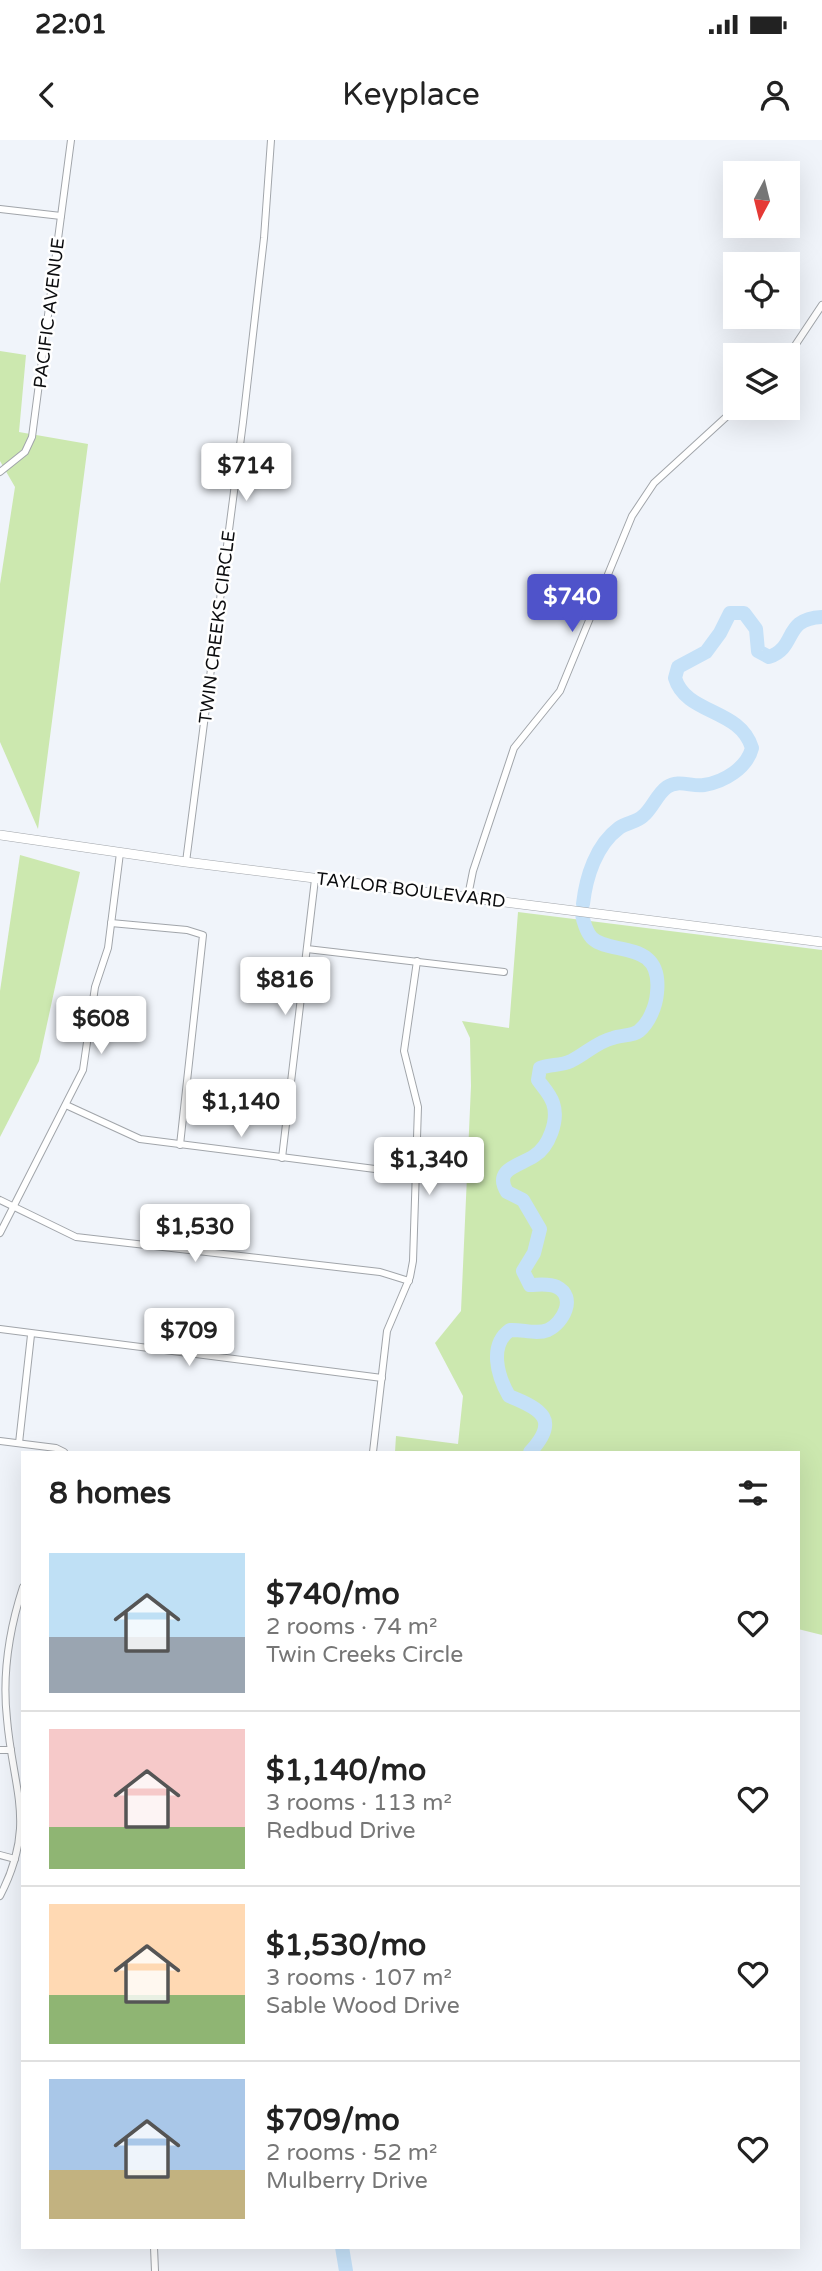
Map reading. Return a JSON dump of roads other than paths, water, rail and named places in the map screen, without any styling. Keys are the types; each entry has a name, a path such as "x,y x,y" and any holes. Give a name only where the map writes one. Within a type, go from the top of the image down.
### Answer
{"street":[{"name":"PACIFIC AVENUE","path":"0,472 17,461 32,437 71,140"},
{"name":"TWIN CREEKS CIRCLE","path":"186,862 243,422 264,239 271,140"},
{"path":"0,209 61,216"},
{"path":"797,343 822,305"},
{"path":"468,896 473,872 514,748 561,691 632,516 654,484 723,420"},
{"name":"TAYLOR BOULEVARD","path":"0,835 316,879 822,942"},
{"path":"0,1233 66,1105 87,1055 95,987 107,948 120,853"},
{"path":"282,1158 316,879"},
{"path":"111,923 187,930 203,935 180,1145"},
{"path":"307,949 504,972"},
{"path":"373,1451 387,1331 409,1281 413,1261 418,1107 404,1051 417,961"},
{"path":"66,1105 126,1135 282,1158 416,1170"},
{"path":"0,1200 76,1237 380,1272 409,1281"},
{"path":"0,1329 382,1378"},
{"path":"19,1443 31,1335"},
{"path":"0,1441 58,1451"},
{"path":"0,1896 15,1859 20,1836 21,1808 11,1749 4,1649 21,1594"},
{"path":"0,1750 11,1749"},
{"path":"0,1855 15,1859"},
{"path":"154,2249 155,2271"}],"waterway":[{"path":"583,904 598,852 611,835 622,826 643,816 667,787 680,783 704,785 734,773 745,762 752,748 746,735 736,725 701,706 681,690 675,678 678,667 706,652 730,613 744,613 756,629 758,651 769,657 784,647 801,623 822,617"},
{"path":"531,1451 544,1432 543,1417 530,1406 509,1396 501,1379 497,1352 503,1336 510,1330 539,1332 554,1327 563,1316 567,1303 563,1291 557,1287 530,1285 523,1271 534,1253 540,1229 523,1200 507,1192 503,1178 510,1169 539,1152 554,1125 553,1103 538,1080 540,1068 567,1063 607,1040 636,1033 649,1019 657,993 657,976 652,964 644,956 600,943 592,938 582,914"},
{"path":"342,2249 346,2271"}]}
